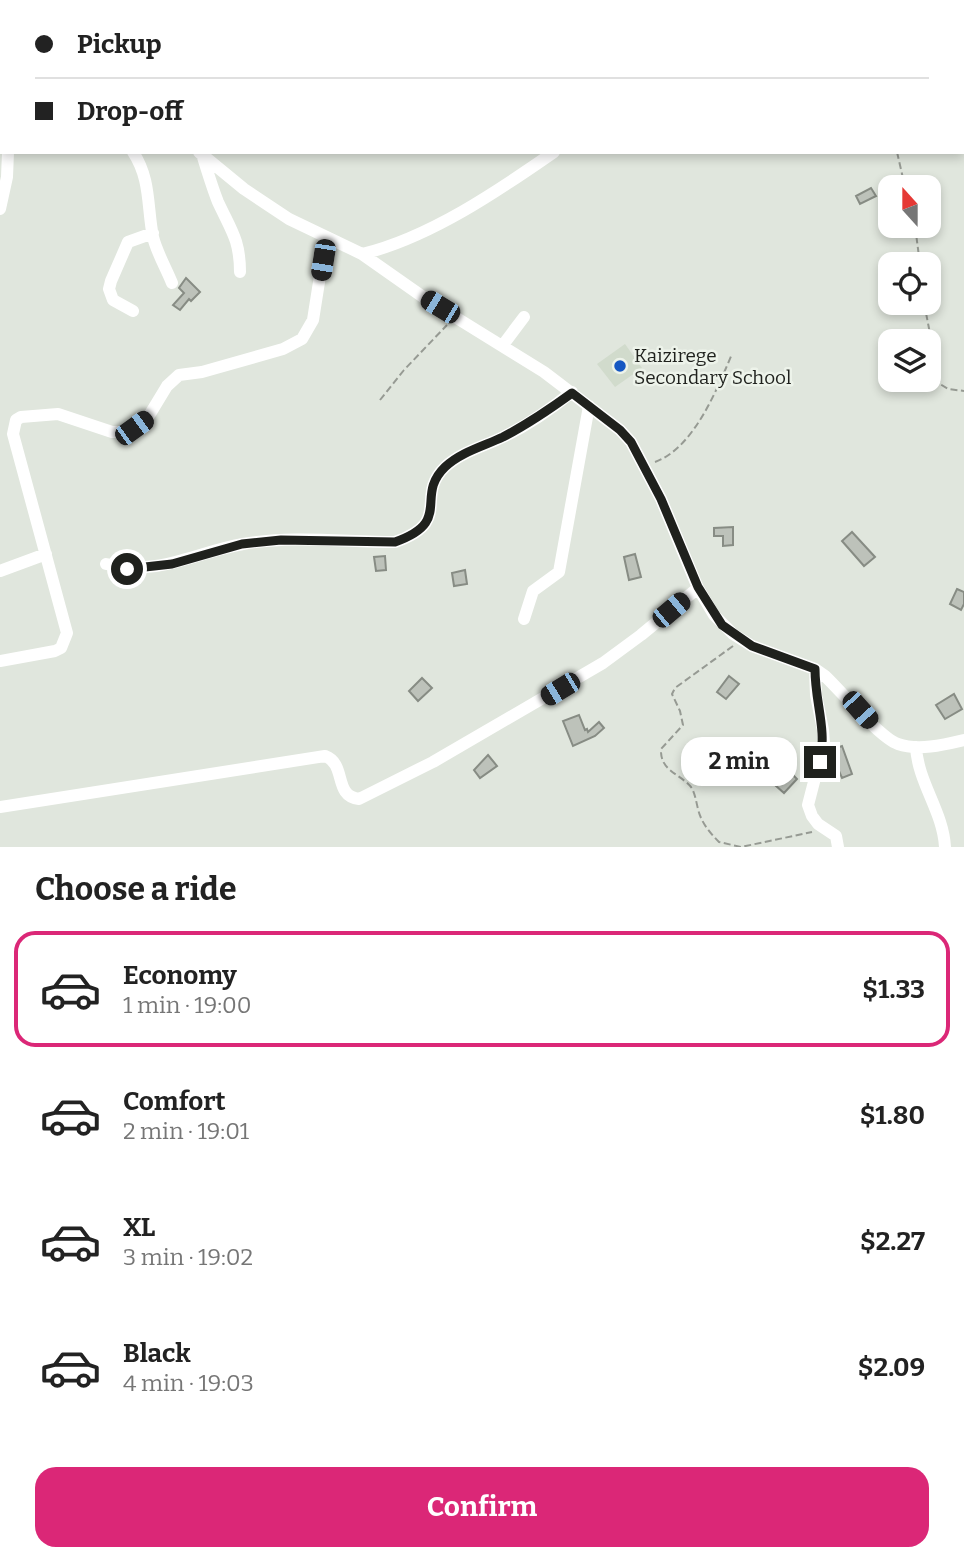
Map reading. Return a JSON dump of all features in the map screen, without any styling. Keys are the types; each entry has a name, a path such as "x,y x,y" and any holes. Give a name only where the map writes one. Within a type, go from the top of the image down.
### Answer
{"street":[{"path":"0,209 7,177 8,154"},
{"path":"134,154 149,193 155,244 172,283"},
{"path":"200,154 218,201 237,240 240,272"},
{"path":"201,154 244,189 289,219 362,254 426,299 503,345 620,430 631,442 661,499 698,587 714,615 742,640 815,669 849,698 883,736 897,744 916,747 964,740"},
{"path":"362,254 404,240 478,203 551,154"},
{"path":"132,311 113,300 110,295 111,281 128,242 153,233"},
{"path":"0,661 55,651 65,642 67,633 13,435 16,421 21,417 58,414 112,432 125,432 147,419 167,386 179,375 202,372 272,352 302,339 313,320 326,238"},
{"path":"503,345 524,317"},
{"path":"106,564 127,569 163,566 242,544 281,540 395,542 418,532 427,523 435,482 448,464 516,431 572,393"},
{"path":"524,619 533,591 559,572 589,406"},
{"path":"0,571 46,554"},
{"path":"0,807 325,756 336,766 346,794 350,798 359,799 433,762 603,663 698,587"},
{"path":"815,669 816,695 824,730 824,743 808,806 812,816 836,836 838,847"},
{"path":"916,747 919,772 938,815 945,847"}],"path":[{"path":"897,154 902,175"},
{"path":"926,315 940,384 948,389 964,391"},
{"path":"380,400 454,316"},
{"path":"644,466 674,451 687,437 709,403 732,354"},
{"path":"742,640 675,688 672,694 683,725 661,748 663,763 690,786 701,818 719,842 741,847 826,829"}],"shaded area":[{"name":"Kaizirege Secondary School","path":"625,344 642,368 615,387 597,364"}],"building":[{"path":"871,188 876,196 860,204 856,196"},
{"path":"186,278 200,292 191,301 189,299 180,310 173,305 184,293 179,288"},
{"path":"733,527 733,545 723,546 723,536 714,536 714,528"},
{"path":"852,532 875,557 864,566 842,541"},
{"path":"635,554 641,577 629,580 624,557"},
{"path":"385,556 386,570 376,571 374,557"},
{"path":"465,570 467,584 454,586 452,573"},
{"path":"957,589 964,592 961,610 950,604"},
{"path":"729,676 739,684 726,699 717,692"},
{"path":"422,678 432,688 418,701 409,691"},
{"path":"954,694 962,709 945,719 936,705"},
{"path":"579,715 588,732 599,722 604,728 595,736 573,746 563,721"},
{"path":"842,746 852,774 842,778 839,771 833,773 828,763 831,750"},
{"path":"488,755 497,766 480,778 474,770"},
{"path":"773,767 783,775 788,770 797,779 784,793 766,777"}],"place":[{"name":"Kaizirege Secondary School","path":"620,366"}],"route":[{"path":"127,569 163,566 242,544 281,540 395,542 418,532 427,523 435,482 448,464 516,431 572,393 620,430 631,442 661,499 698,587 722,625 752,646 815,669 816,695 824,730 820,762"}]}
